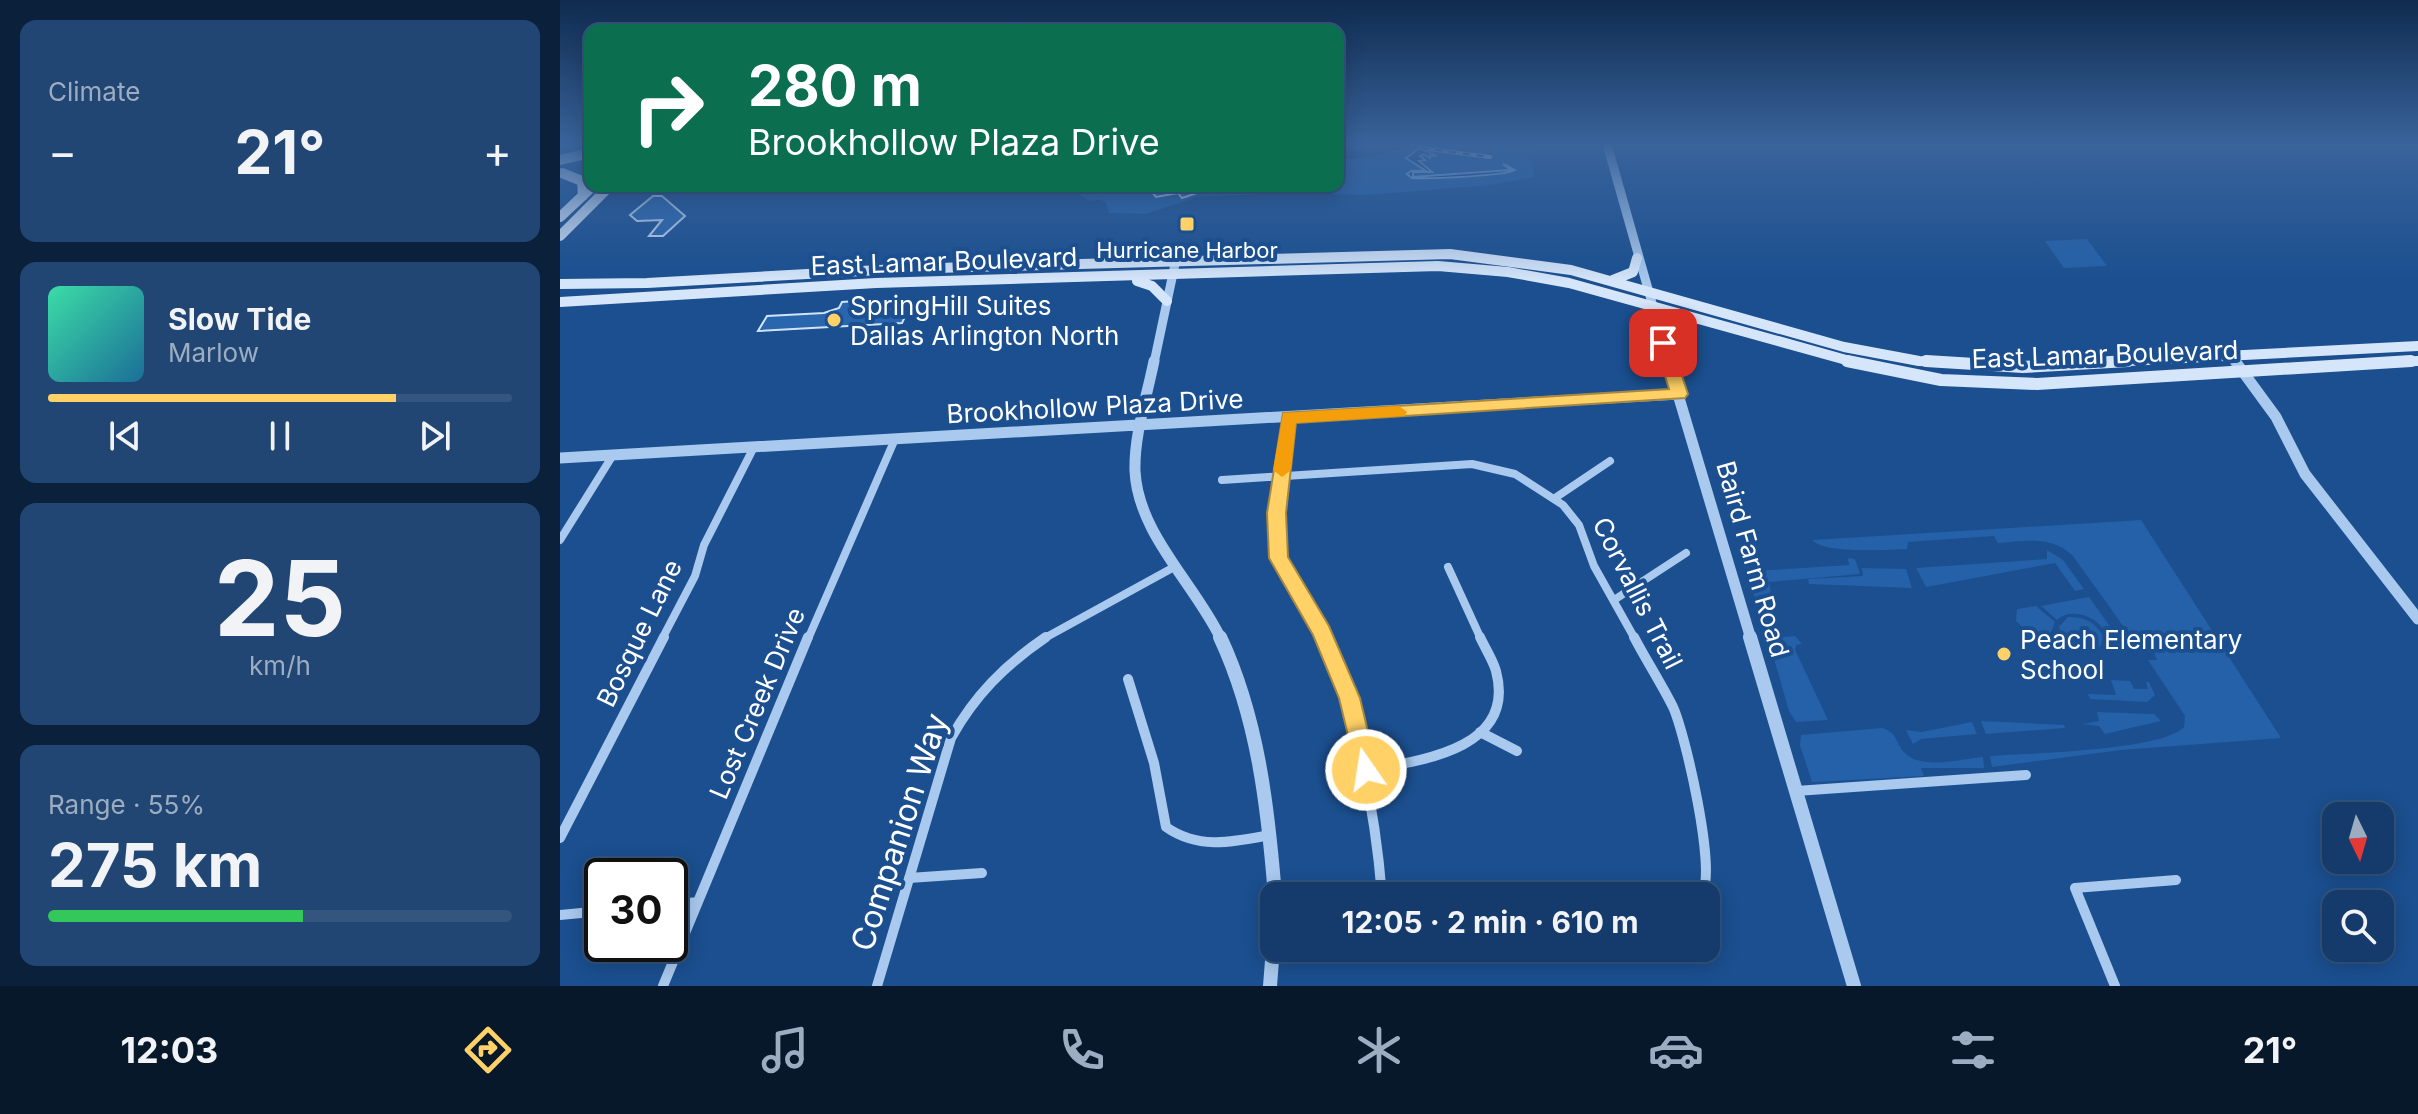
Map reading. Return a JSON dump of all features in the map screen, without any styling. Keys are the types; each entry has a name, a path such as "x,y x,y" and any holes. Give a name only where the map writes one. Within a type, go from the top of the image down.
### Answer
{"main road":[{"path":"583,190 583,196"},
{"path":"560,217 587,192"},
{"path":"560,236 604,192"},
{"path":"1417,253 1417,266"},
{"name":"East Lamar Boulevard","path":"560,281 588,283 908,269 1175,264 1417,253 1508,259 1611,281 1811,338 1900,359 2023,367 2418,346"},
{"path":"1611,281 1633,272 1637,258"},
{"name":"East Lamar Boulevard","path":"560,302 876,283 1417,266 1536,276 1699,318 1824,357 1897,374 2010,385 2418,361"},
{"path":"1110,278 1152,286 1167,301"},
{"path":"1663,343 1677,324 1699,318"},
{"path":"1897,374 1900,359"}],"street":[{"name":"Baird Farm Road","path":"1620,190 1637,258 1854,986"},
{"path":"1175,264 1141,425 1135,473 1137,489 1149,522 1210,616 1240,684 1253,725 1271,835 1274,882"},
{"path":"2231,356 2276,417 2305,474 2418,619"},
{"name":"Brookhollow Plaza Drive","path":"560,458 1679,394"},
{"path":"1289,418 1275,538 1278,558 1306,602 1344,685 1366,770 1379,841 1381,882"},
{"name":"Lost Creek Drive","path":"663,986 895,439"},
{"name":"Bosque Lane","path":"560,838 695,576 704,545 754,447"},
{"path":"560,540 613,455"},
{"path":"1555,498 1610,461"},
{"name":"Corvallis Trail","path":"1222,480 1472,464 1515,474 1555,498 1573,515 1614,600 1674,710 1707,848 1707,882"},
{"path":"1614,600 1686,553"},
{"name":"Companion Way","path":"877,986 951,738 967,707 983,688 1032,647 1176,566"},
{"path":"1366,770 1450,755 1462,750 1493,713 1498,684 1448,567"},
{"path":"1128,679 1154,763 1166,827 1191,843 1211,845 1271,835"},
{"path":"1480,732 1517,751"},
{"path":"1796,791 2026,775"},
{"path":"909,878 982,873"},
{"path":"2115,986 2075,888 2176,880"},
{"path":"688,903 698,902"},
{"path":"560,915 584,913"},
{"path":"1270,986 1272,962"}],"shaded area":[{"path":"1427,190 1365,195 1290,193 1198,197 1145,214 1109,213 1106,203 1100,199 1089,201 1075,192"},
{"path":"2087,239 2107,266 2064,268 2045,241"},
{"path":"2141,520 2281,738 2121,750 1992,767 1990,756 2093,749 2149,741 2171,735 2184,727 2185,716 2148,660 2157,660 2154,652 2141,651 2065,549 2038,541 1998,543 1994,536 1908,542 1907,549 1856,550 1829,547 1812,540"},
{"path":"2047,550 2063,560 2084,589 2075,591 2055,563 1926,587 1916,568 2047,559"},
{"path":"1848,558 1855,559 1860,574 1769,582 1776,623 1762,620 1744,565 1752,565 1755,571 1849,565"},
{"path":"1862,568 1906,569 1912,588 1809,584 1808,579 1863,576"},
{"path":"2089,597 2127,650 2104,649 2104,632 2092,619 2074,614 2057,620 2041,606"},
{"path":"2036,606 2055,622 2050,635 2031,635 2016,621 2017,609"},
{"path":"2068,617 2084,619 2097,627 2103,636 2100,647 2080,649 2069,644 2059,627"},
{"path":"1795,636 1802,644 1796,645 1795,650 1828,720 1796,722 1789,711 1770,645 1772,638"},
{"path":"2111,680 2130,681 2134,689 2148,689 2146,682 2149,682 2155,695 2147,702 2090,699 2088,694 2116,695"},
{"path":"2097,712 2154,714 2161,721 2105,734 2099,726 2082,724 2099,721"},
{"path":"1981,721 2064,725 2065,728 1986,734"},
{"path":"1972,722 1977,734 1921,739 1913,744 1906,730 1921,732"},
{"path":"1882,728 1893,734 1903,751 1919,761 1983,757 1984,768 1921,768 1924,776 1812,782 1800,745 1801,735"}],"building":[{"path":"1152,192 1200,192 1182,198 1178,193 1156,197"},
{"path":"653,196 662,196 685,216 663,236 649,236 662,220 637,221 630,215"},
{"name":"SpringHill Suites Dallas Arlington North","path":"855,301 852,308 863,308 862,311 909,308 902,323 758,331 767,316 824,313 839,308 842,302"}],"slow traffic":[{"path":"1282,470 1289,418 1399,412"}],"place":[{"name":"Hurricane Harbor","path":"1187,224"},
{"name":"SpringHill Suites Dallas Arlington North","path":"834,320"},
{"name":"Peach Elementary School","path":"2004,654"}],"route":[{"path":"1366,770 1349,698 1322,632 1278,558 1275,538 1289,418 1679,394 1663,343"}]}
